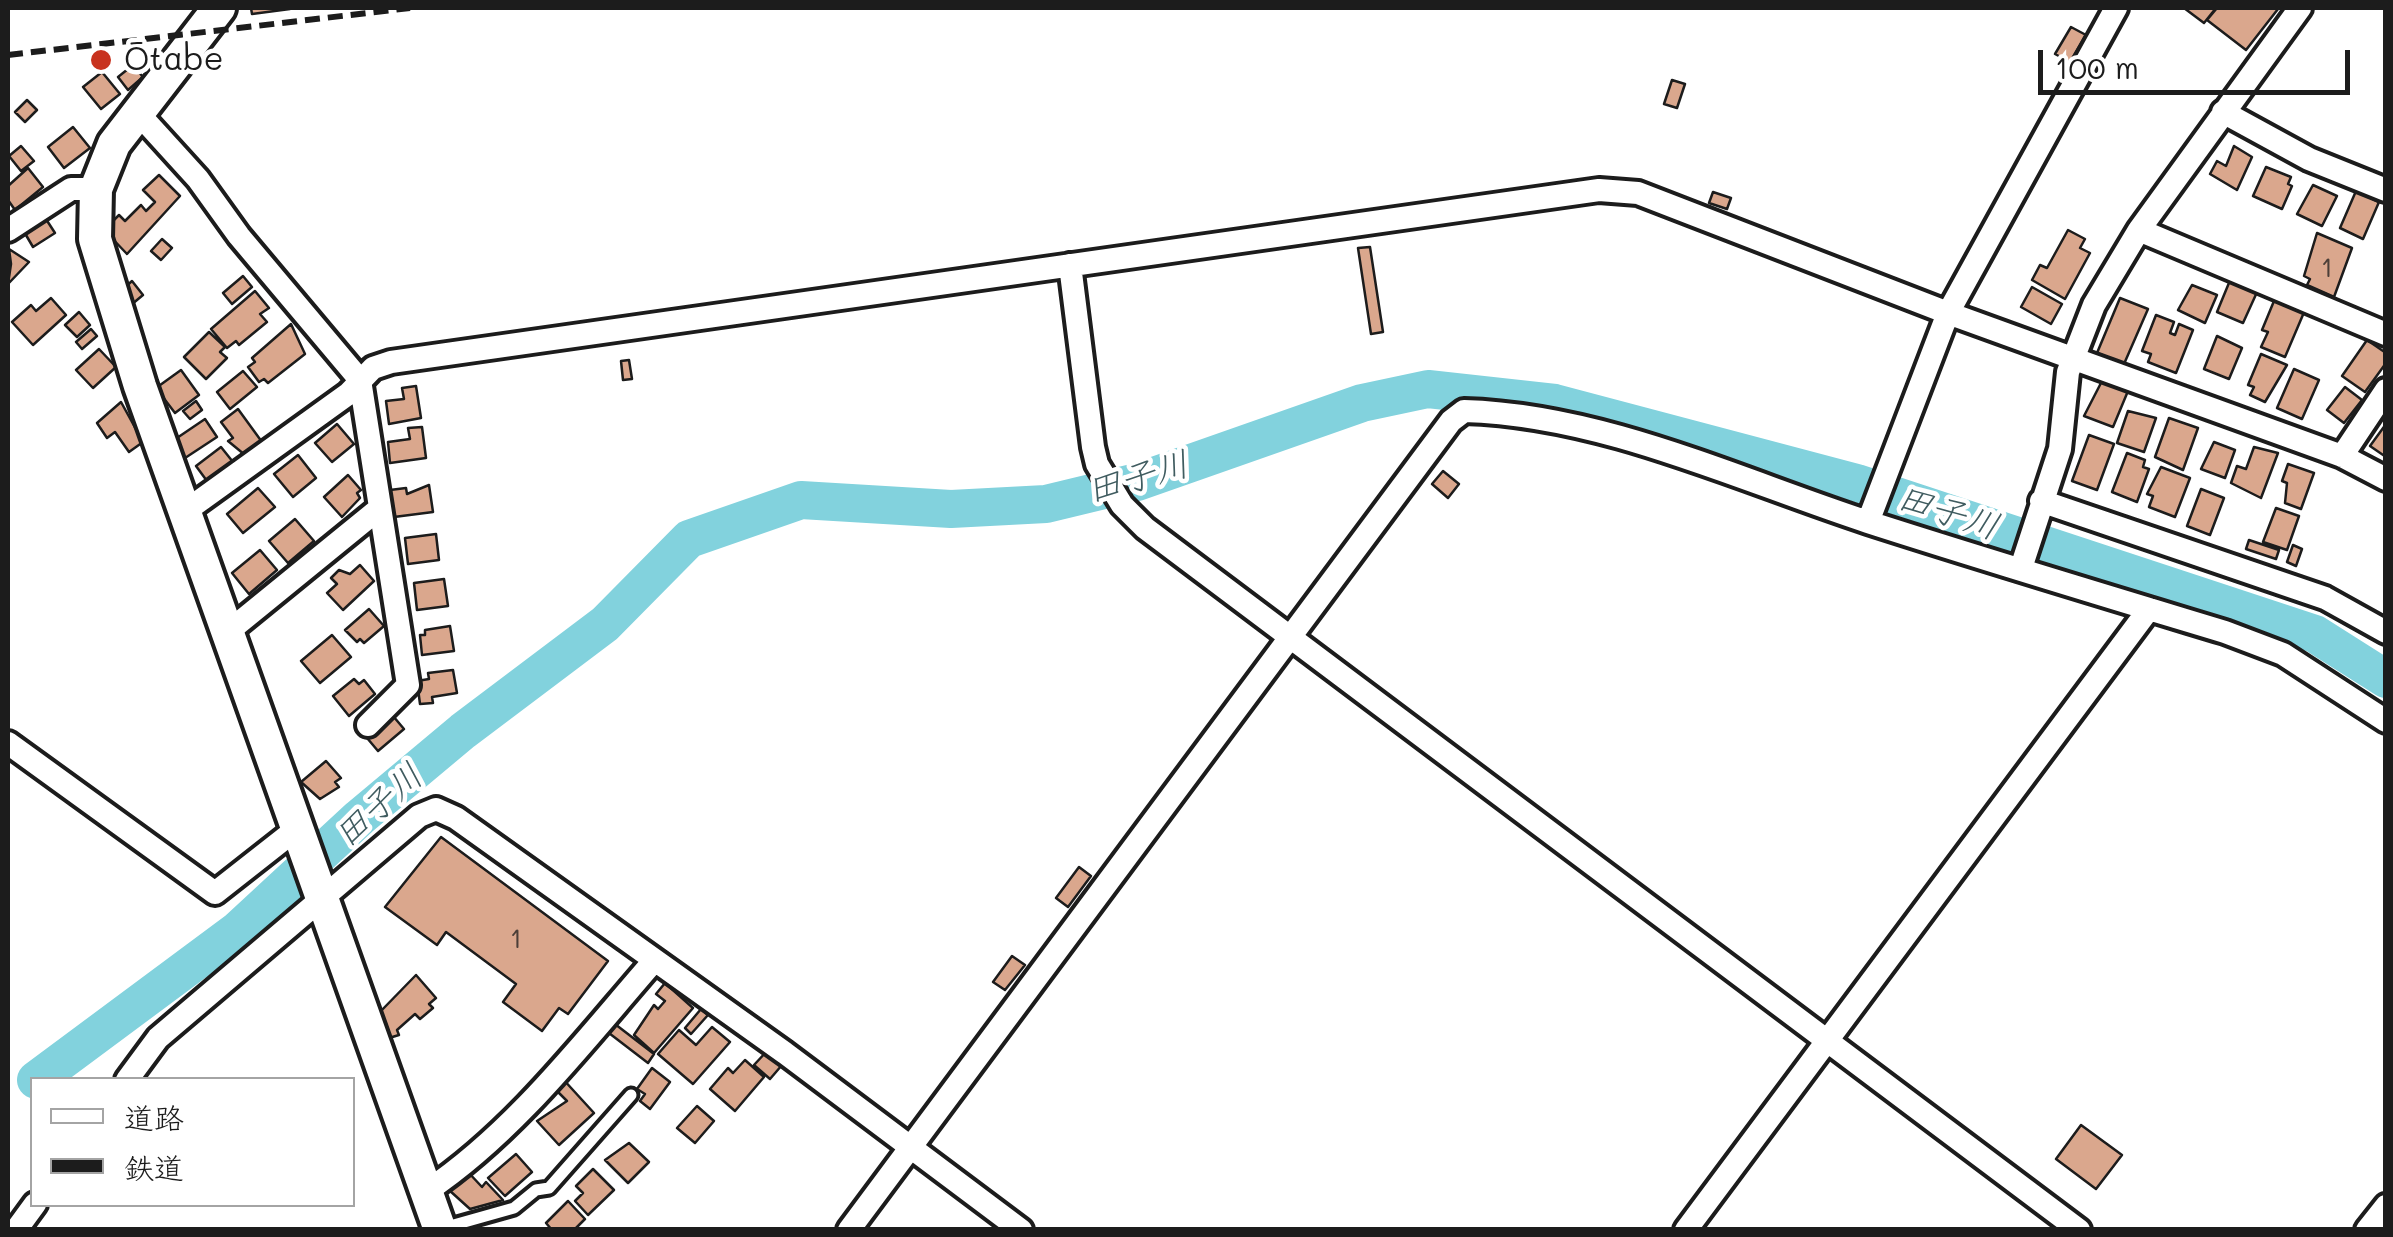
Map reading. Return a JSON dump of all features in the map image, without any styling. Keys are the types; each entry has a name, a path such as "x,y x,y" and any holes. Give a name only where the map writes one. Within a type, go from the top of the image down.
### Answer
{"street":[{"path":"219,8 114,144 96,189 93,224 99,260 441,1230"},
{"path":"1870,516 1948,313 2116,8"},
{"path":"2022,562 2060,448 2072,358 2094,305 2139,230 2300,8"},
{"path":"2223,112 2310,159 2386,190"},
{"path":"138,113 198,178 239,236 360,380 408,685 368,725"},
{"path":"8,230 71,189 96,189"},
{"path":"186,510 348,394 360,380 391,362 1599,190 1638,193 1948,313 2342,456 2386,479"},
{"path":"2139,230 2386,334"},
{"path":"1070,266 1098,464 1122,505 1288,638 2080,1230"},
{"path":"2342,456 2386,390"},
{"path":"850,1230 1288,638 1451,421 1464,412 1527,417 1609,437 2022,562 2283,654 2386,721"},
{"path":"229,631 380,508"},
{"path":"2038,510 2198,551 2326,598 2386,632"},
{"path":"1686,1230 2149,609"},
{"path":"8,743 215,893 302,835"},
{"path":"130,1077 158,1038 322,890 418,816 436,809 456,818 1021,1230"},
{"path":"427,1191 450,1176 552,1078 653,962"},
{"path":"2367,1230 2386,1206"},
{"path":"16,1230 33,1207"}],"lane":[{"path":"441,1230 514,1208 536,1190 549,1188 631,1096"}],"building":[{"path":"251,8 290,8 290,9 252,14"},
{"path":"2184,8 2216,8 2204,23"},
{"path":"2217,8 2278,9 2246,50 2207,20"},
{"path":"2071,27 2086,35 2070,62 2055,54"},
{"path":"133,65 143,77 128,90 118,77"},
{"path":"102,72 120,94 101,109 83,87"},
{"path":"1672,80 1685,84 1677,108 1664,104"},
{"path":"27,100 37,110 25,122 15,112"},
{"path":"73,127 90,148 64,168 48,147"},
{"path":"21,146 34,161 21,171 9,156"},
{"path":"2234,146 2252,157 2237,190 2210,174 2217,161 2226,166"},
{"path":"2266,167 2291,177 2288,184 2292,186 2282,209 2253,196"},
{"path":"28,168 43,187 15,210 8,200 8,186"},
{"path":"159,175 180,196 127,254 107,233 107,227 119,215 125,221 141,205 146,211 155,202 143,190"},
{"path":"2313,185 2337,196 2322,226 2297,214"},
{"path":"2356,191 2379,202 2363,239 2340,228"},
{"path":"1713,192 1731,198 1727,209 1709,203"},
{"path":"44,216 55,233 33,247 23,230"},
{"path":"2068,230 2085,239 2080,248 2090,253 2065,299 2032,280 2040,265 2047,268"},
{"path":"2317,233 2352,248 2334,297 2307,285 2310,279 2304,276"},
{"path":"162,239 172,248 161,260 151,251"},
{"path":"1370,247 1383,332 1371,334 1358,248"},
{"path":"9,249 29,262 8,284 11,264"},
{"path":"243,276 252,287 232,304 223,293"},
{"path":"2231,278 2258,290 2243,323 2217,312"},
{"path":"132,281 143,295 131,305 122,290"},
{"path":"2192,285 2217,295 2205,323 2178,310"},
{"path":"2032,287 2062,304 2051,324 2021,307"},
{"path":"255,291 269,308 260,314 267,322 239,345 236,341 227,348 211,329"},
{"path":"51,298 66,315 33,345 12,322 31,305 36,311"},
{"path":"2120,298 2148,309 2124,364 2097,353"},
{"path":"2274,301 2305,310 2285,357 2261,347 2268,332 2262,330"},
{"path":"79,312 90,325 77,337 65,325"},
{"path":"2156,315 2174,322 2170,333 2175,335 2179,324 2193,330 2176,373 2148,362 2151,354 2142,351"},
{"path":"291,324 305,354 268,383 264,379 259,382 248,367 255,362 252,358"},
{"path":"91,329 97,336 82,349 76,342"},
{"path":"209,332 225,347 220,352 227,358 206,379 184,357"},
{"path":"2217,336 2242,348 2229,379 2204,369"},
{"path":"2367,340 2386,353 2386,363 2365,392 2342,376"},
{"path":"99,349 116,367 93,388 76,370"},
{"path":"2261,354 2287,365 2265,402 2250,395 2254,387 2248,385"},
{"path":"629,360 632,379 623,380 621,361"},
{"path":"2294,369 2319,380 2302,419 2277,408"},
{"path":"181,370 199,395 175,413 156,388"},
{"path":"243,371 257,387 230,409 217,392"},
{"path":"2102,381 2128,391 2113,427 2084,416"},
{"path":"416,386 421,418 389,424 386,401 404,399 402,388"},
{"path":"2345,387 2362,400 2344,423 2327,410"},
{"path":"196,401 202,410 190,419 183,411"},
{"path":"121,402 143,442 129,452 115,432 107,438 97,423"},
{"path":"238,409 262,442 245,455 228,441 233,438 221,422"},
{"path":"2128,411 2156,418 2144,452 2117,443"},
{"path":"2169,418 2198,428 2183,470 2155,457"},
{"path":"205,419 217,437 182,460 174,440"},
{"path":"337,424 354,444 332,462 315,443"},
{"path":"2386,424 2386,457 2370,446"},
{"path":"422,427 426,458 390,463 388,442 410,439 408,428"},
{"path":"2089,435 2114,444 2097,490 2072,481"},
{"path":"2214,442 2235,450 2225,478 2201,469"},
{"path":"221,447 233,462 207,481 196,466"},
{"path":"2254,447 2278,453 2261,498 2231,483 2237,466 2246,469"},
{"path":"2127,453 2145,460 2143,467 2149,469 2137,502 2112,492"},
{"path":"298,455 316,478 293,497 274,474"},
{"path":"2288,464 2314,473 2301,509 2285,503 2287,483 2282,481"},
{"path":"2161,467 2190,478 2175,517 2149,507 2153,496 2147,494"},
{"path":"1443,471 1459,484 1448,498 1432,484"},
{"path":"348,475 361,490 357,493 360,498 342,517 324,497"},
{"path":"429,485 433,512 394,517 390,490 406,488 407,494"},
{"path":"258,488 275,507 243,533 227,514"},
{"path":"2201,489 2224,498 2210,535 2187,526"},
{"path":"2276,508 2299,516 2287,550 2263,542"},
{"path":"295,519 314,541 288,563 269,541"},
{"path":"436,534 439,560 408,564 405,538"},
{"path":"2249,540 2279,550 2276,559 2246,549"},
{"path":"2293,545 2302,549 2296,566 2287,562"},
{"path":"260,550 277,570 249,594 232,573"},
{"path":"360,565 374,581 343,610 327,593 337,584 331,578 339,570 350,574"},
{"path":"444,579 448,606 417,610 414,583"},
{"path":"369,609 384,626 364,643 360,639 357,642 345,630"},
{"path":"450,626 454,651 422,655 420,635 425,635 425,630"},
{"path":"332,635 351,657 320,683 301,661"},
{"path":"453,670 457,693 432,697 433,703 420,704 417,681 429,679 428,673"},
{"path":"354,679 359,684 364,680 375,694 349,716 333,696"},
{"path":"388,710 404,729 378,751 362,732"},
{"path":"326,761 341,778 335,782 339,787 320,799 301,782"},
{"path":"441,837 608,961 568,1014 559,1008 542,1031 503,1002 516,984 446,932 437,945 385,907"},
{"path":"1079,867 1091,876 1068,907 1056,898"},
{"path":"1012,956 1025,965 1005,990 993,982"},
{"path":"416,975 436,998 429,1004 433,1008 420,1019 415,1014 397,1030 399,1035 389,1038 379,1013"},
{"path":"665,983 693,1008 654,1053 634,1035 654,1005 658,1009 665,1001 656,994"},
{"path":"701,1009 708,1015 691,1034 685,1028"},
{"path":"611,1021 654,1054 648,1063 605,1030"},
{"path":"712,1027 730,1042 693,1084 658,1054 679,1030 696,1045"},
{"path":"767,1051 782,1065 770,1079 754,1065"},
{"path":"745,1060 764,1077 735,1111 710,1089 728,1068 733,1073"},
{"path":"652,1068 670,1082 650,1109 640,1101 645,1094 637,1089"},
{"path":"562,1078 594,1113 559,1145 537,1121 567,1101 553,1087"},
{"path":"697,1106 714,1121 695,1143 677,1128"},
{"path":"2081,1125 2122,1155 2096,1189 2056,1159"},
{"path":"629,1143 649,1162 628,1183 605,1160"},
{"path":"516,1154 532,1172 505,1196 488,1178"},
{"path":"593,1169 614,1190 588,1215 575,1201 583,1193 576,1186"},
{"path":"468,1172 482,1187 486,1182 503,1200 470,1209 449,1190"},
{"path":"568,1201 585,1219 574,1230 552,1230 546,1223"}],"waterway":[{"name":"田子川","path":"40,1077 238,930 359,818 463,731 605,624 689,539 801,500 951,509 1046,504 1137,482 1362,403 1428,389 1555,403 1857,483 2315,634 2386,679"}],"railway":[{"path":"8,55 410,8"}],"place":[{"name":"Ōtabe","path":"101,60"}]}
